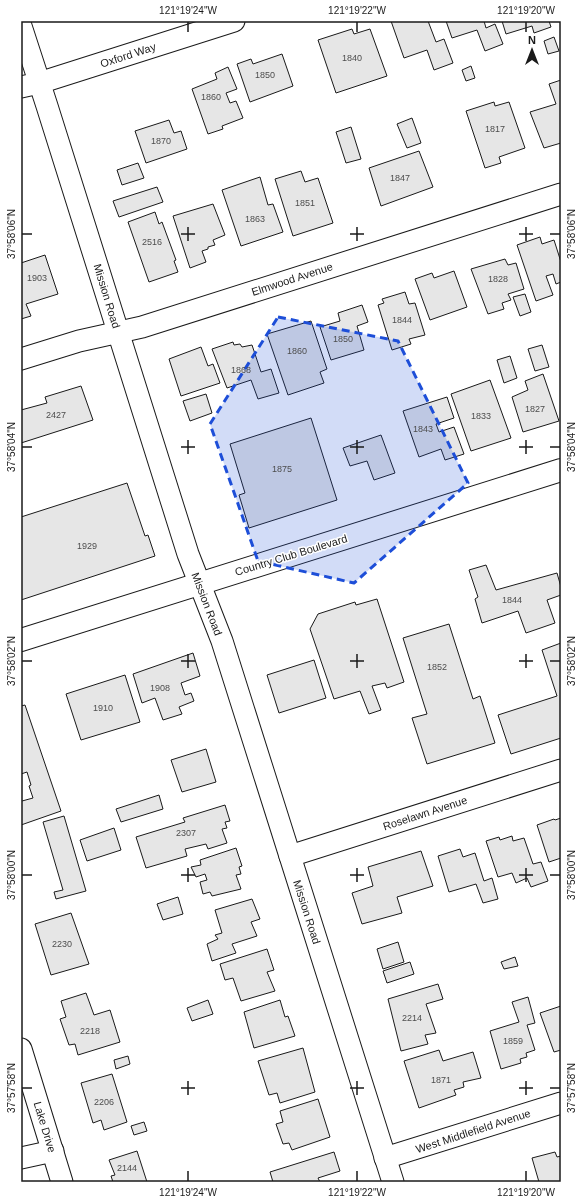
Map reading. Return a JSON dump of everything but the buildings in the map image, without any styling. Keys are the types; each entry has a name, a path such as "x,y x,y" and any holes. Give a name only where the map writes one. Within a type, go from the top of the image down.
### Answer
{"street":[{"name":"Oxford Way","path":"30,85 234,21"},
{"name":"Mission Road","path":"21,26 30,85 52,121 188,554 222,642 393,1182"},
{"name":"Elmwood Avenue","path":"21,359 79,341 142,327 561,194"},
{"name":"Country Club Boulevard","path":"21,640 561,470"},
{"name":"Roselawn Avenue","path":"290,856 561,770"},
{"name":"Lake Drive","path":"21,1049 62,1182"},
{"name":"West Middlefield Avenue","path":"385,1158 561,1103"},
{"path":"21,1158 53,1151"}],"highlighted area":[{"path":"278,317 398,341 468,483 354,583 258,561 210,424"}]}
